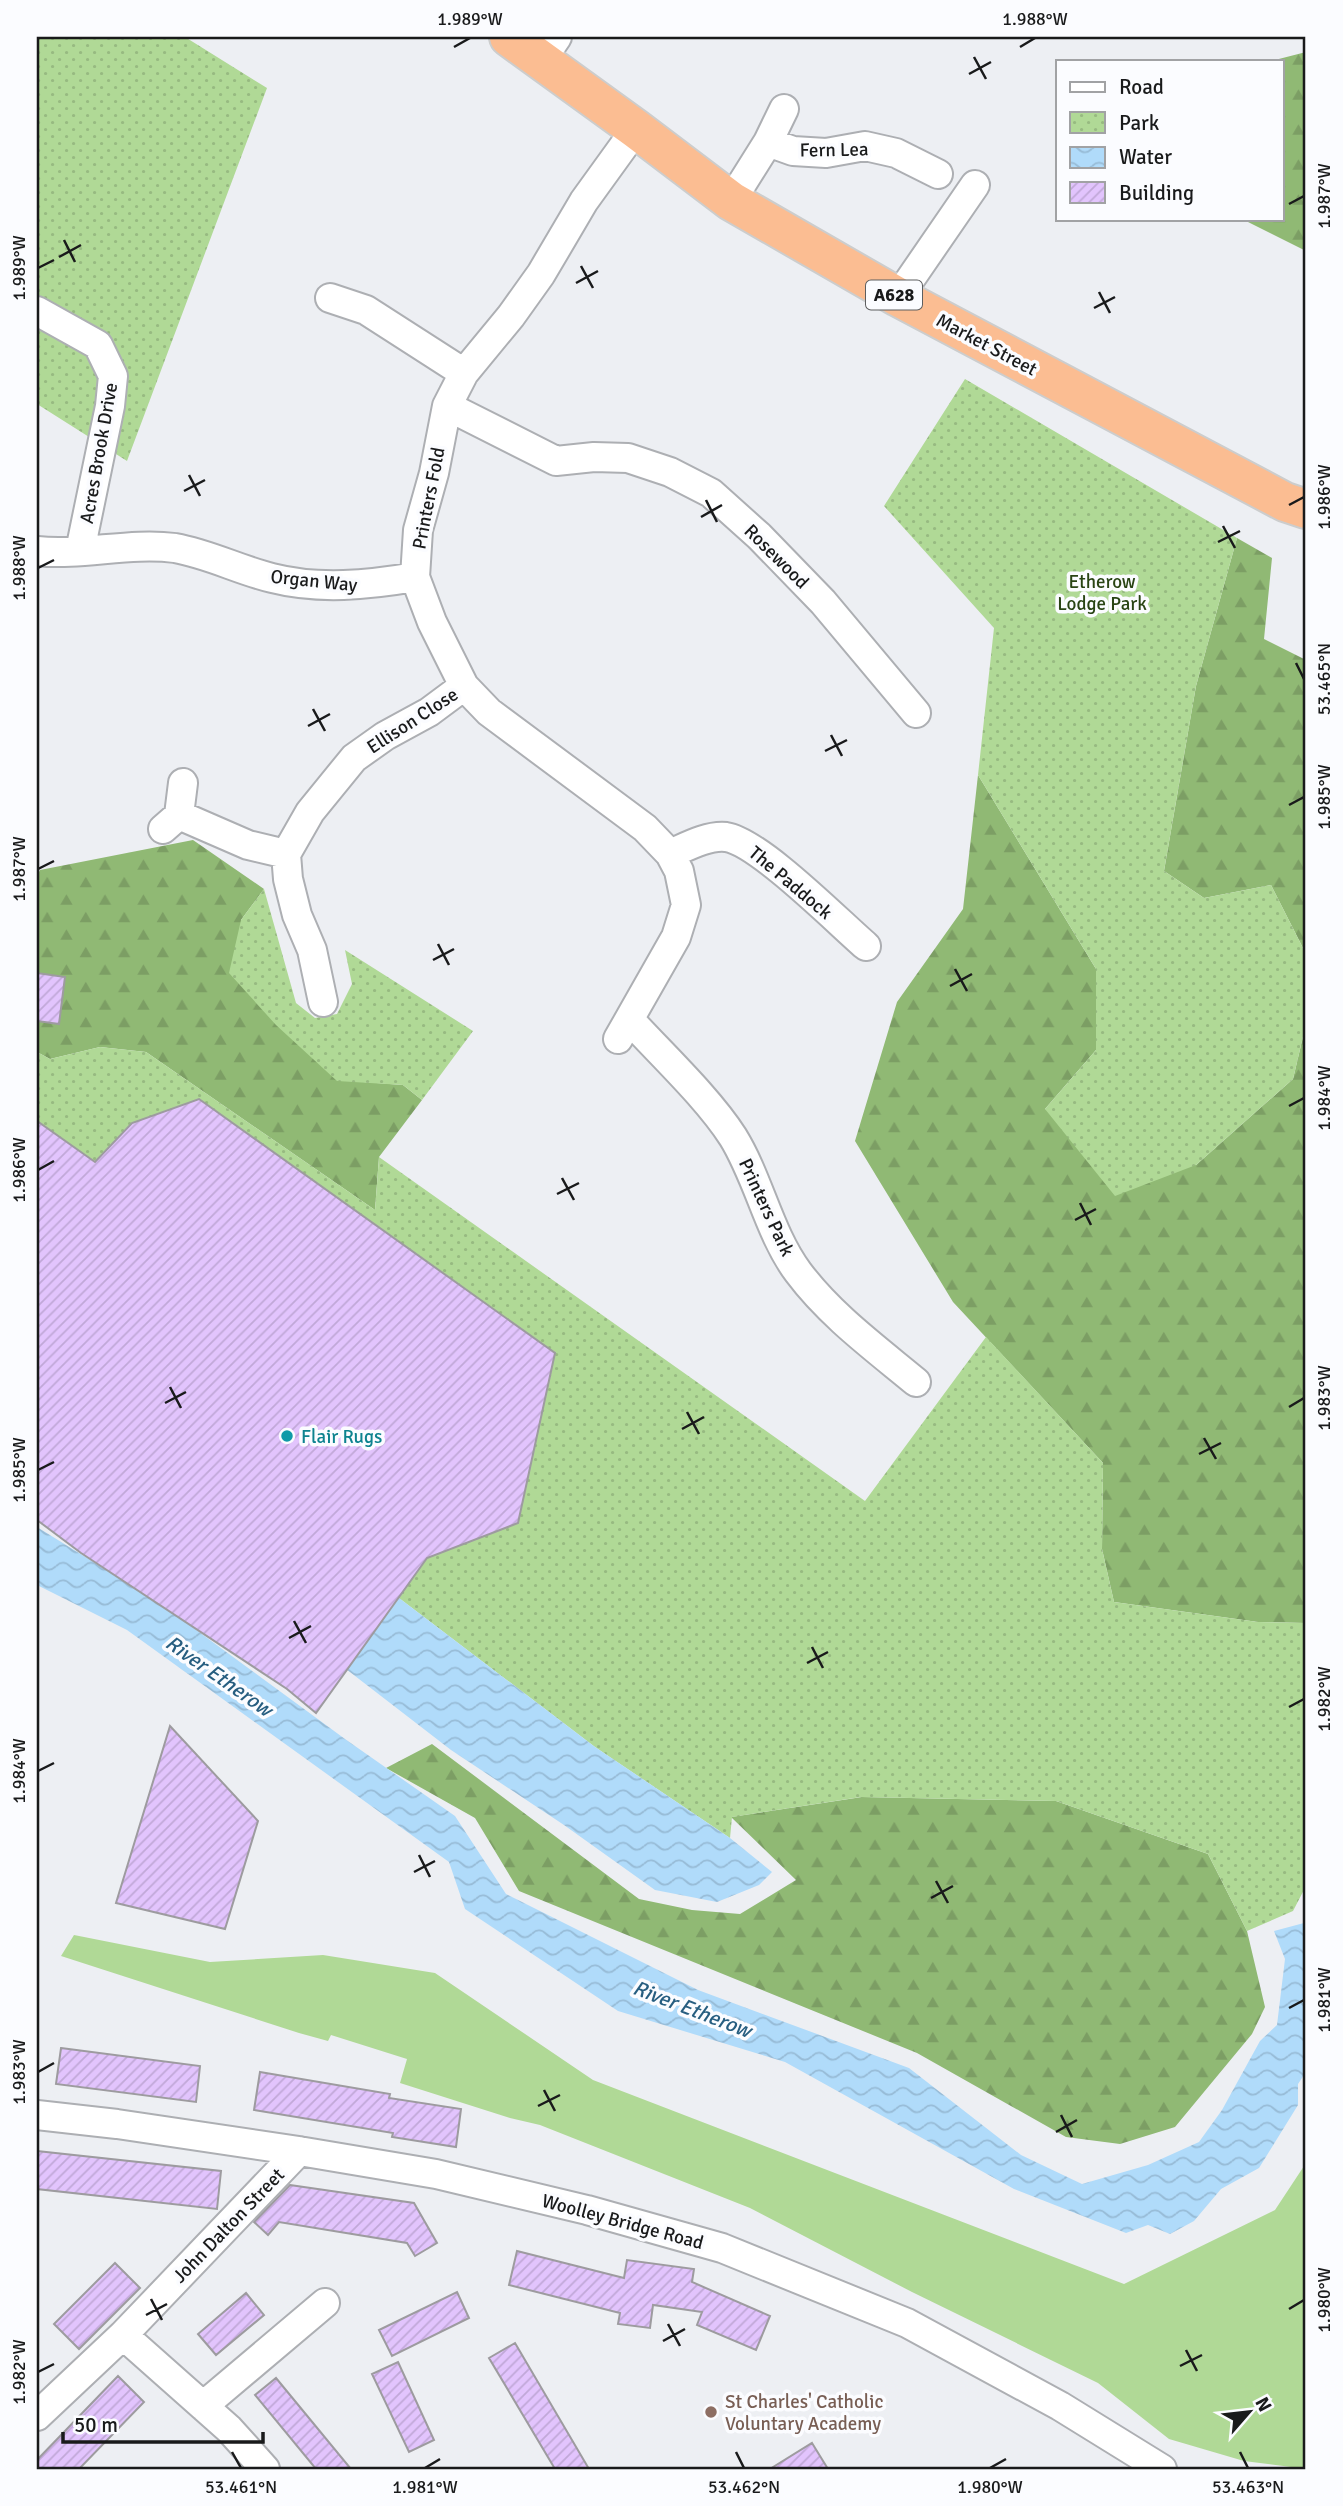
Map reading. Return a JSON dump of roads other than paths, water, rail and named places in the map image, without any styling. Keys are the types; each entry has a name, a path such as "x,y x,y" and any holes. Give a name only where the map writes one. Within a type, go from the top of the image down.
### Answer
{"highway":[{"name":"Market Street","path":"509,37 549,48 636,129 731,201 898,297 1285,502 1306,509"}],"street":[{"path":"731,201 768,142 784,109"},
{"name":"Printers Fold","path":"636,129 584,201 533,285 464,373 447,406 434,473 418,530 415,577 432,622 464,686 489,712 645,828"},
{"name":"Fern Lea","path":"768,142 793,151 826,153 865,146 897,153 938,174"},
{"path":"898,297 975,185"},
{"path":"330,298 366,310 464,373"},
{"name":"Acres Brook Drive","path":"37,311 98,345 113,376 110,406 80,551"},
{"name":"Rosewood","path":"447,406 556,461 594,457 628,458 670,472 711,493 759,536 823,602 916,713"},
{"name":"Organ Way","path":"37,551 58,553 114,548 174,548 273,579 328,585 370,585 415,577"},
{"name":"Ellison Close","path":"286,854 310,812 354,758 384,736 429,712 464,686"},
{"path":"183,783 171,822 286,854 296,915 312,950 323,1002"},
{"name":"Printers Park","path":"645,828 670,854 679,871 686,905 676,937 624,1030 705,1103 732,1136 757,1182 778,1234 797,1271 830,1307 916,1382"},
{"name":"The Paddock","path":"670,854 698,842 723,836 742,841 765,857 866,946"},
{"name":"Woolley Bridge Road","path":"37,2115 117,2124 436,2174 587,2210 722,2248 907,2323 1060,2406 1162,2469"},
{"name":"John Dalton Street","path":"37,2416 123,2335 299,2151"},
{"path":"203,2406 325,2303"},
{"path":"123,2335 229,2429 265,2469"}],"water":[{"name":"River Etherow","path":"37,1527 158,1602 455,1816 506,1894 698,1990 909,2068 1021,2155 1082,2184 1148,2165 1199,2142 1222,2110 1260,2041 1277,2025 1285,1959 1274,1931 1304,1923 1306,1919 1306,2072 1298,2084 1298,2105 1259,2168 1221,2189 1194,2221 1170,2234 1148,2225 1126,2233 1014,2189 785,2062 618,2011 465,1909 449,1862 127,1630 37,1585"},
{"path":"399,1598 595,1747 730,1838 772,1872 759,1885 717,1902 655,1890 564,1825 451,1750 346,1669"}],"place":[{"name":"Flair Rugs","path":"287,1436"},
{"name":"St Charles' Catholic Voluntary Academy","path":"711,2412"}],"park label":[{"name":"Etherow Lodge Park","path":"1102,592"}]}
